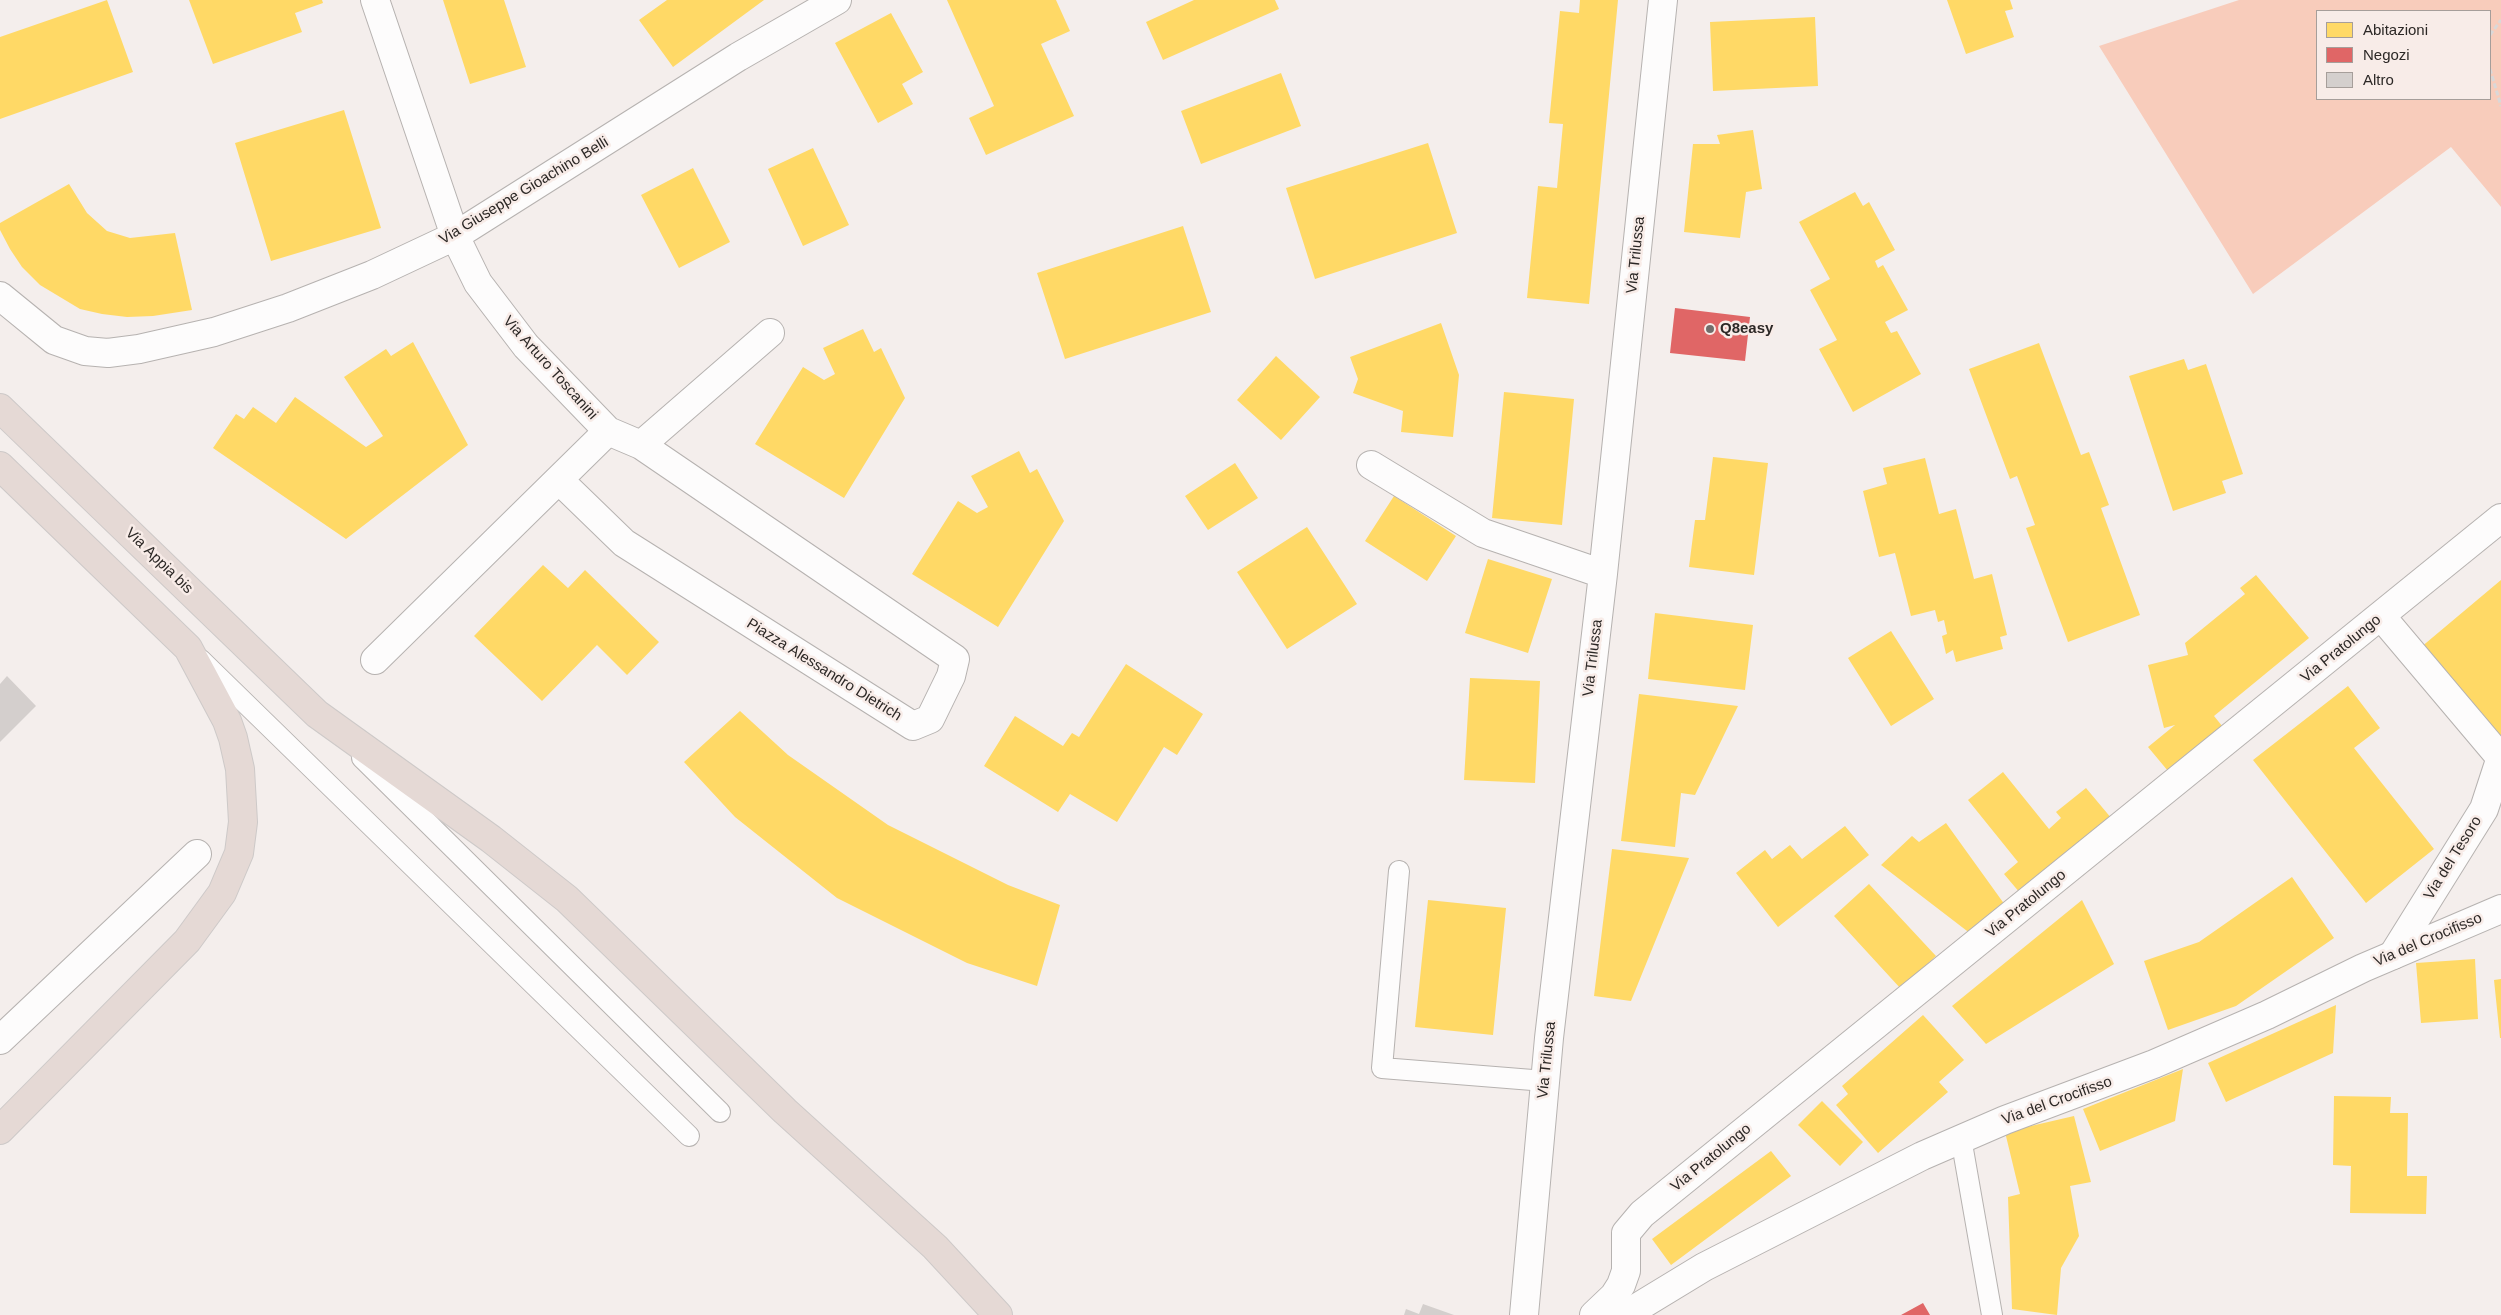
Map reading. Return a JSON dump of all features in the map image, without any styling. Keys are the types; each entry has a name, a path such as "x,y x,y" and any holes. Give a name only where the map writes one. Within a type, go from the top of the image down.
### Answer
{"highway":[{"name":"Via Appia bis","path":"0,408 318,714 498,844 567,899 785,1111 935,1247 998,1315"},
{"path":"0,466 188,648 227,721 240,769 243,802 242,841 234,868 222,893 207,916 167,964 0,1130"}],"street":[{"name":"Via Arturo Toscanini","path":"375,0 454,236 478,283 514,330 608,431 375,660"},
{"name":"Via Giuseppe Gioachino Belli","path":"0,296 54,340 85,351 123,352 214,332 288,308 372,275 454,236 730,63 837,0"},
{"name":"Via Trilussa","path":"1524,1315 1545,1081 1603,574 1662,0"},
{"path":"641,445 770,333"},
{"name":"Piazza Alessandro Dietrich","path":"559,480 624,543 913,726 930,719 952,676 955,659 641,445 608,431"},
{"path":"1371,465 1483,532 1603,574"},
{"name":"Via Pratolungo","path":"1594,1315 1614,1296 1621,1284 1626,1272 1626,1233 1642,1214 2501,518"},
{"path":"2381,616 2501,757"},
{"name":"Via del Tesoro","path":"2393,955 2484,809 2501,757"},
{"path":"0,1040 197,854"},
{"name":"Via del Crocifisso","path":"1627,1312 1704,1266 1961,1138 2154,1064 2267,1015 2393,955 2501,909"},
{"path":"1598,1315 1627,1312"}],"lane":[{"path":"188,648 689,1136"},
{"path":"318,714 720,1112"},
{"path":"1399,870 1382,1068 1545,1081"},
{"path":"1961,1138 1992,1315"}],"path":[{"path":"2491,35 2501,20"},
{"path":"2491,72 2501,106"}],"shaded area":[{"path":"2239,0 2501,0 2501,207 2451,147 2253,294 2099,46"}],"building: Abitazioni":[{"path":"107,0 133,72 0,119 0,37"},
{"path":"189,0 322,0 323,3 295,13 302,32 213,64"},
{"path":"443,0 504,0 526,67 470,84"},
{"path":"667,0 764,0 673,67 639,20"},
{"path":"947,0 1056,0 1070,31 1041,44 1074,116 986,155 969,118 994,106"},
{"path":"1194,0 1275,0 1279,9 1163,60 1146,22"},
{"path":"1580,0 1618,0 1589,304 1527,298 1538,186 1557,188 1563,124 1549,123 1560,11 1579,13"},
{"path":"1947,0 2010,0 2013,9 2005,11 2014,37 1966,54"},
{"path":"891,13 923,72 902,84 913,104 878,123 835,43"},
{"path":"1815,17 1818,86 1713,91 1710,22"},
{"path":"1281,73 1301,126 1201,164 1181,111"},
{"path":"344,110 381,228 271,261 235,143"},
{"path":"1753,130 1762,189 1746,192 1740,238 1684,232 1693,144 1720,144 1717,135"},
{"path":"1428,143 1457,233 1315,279 1286,188"},
{"path":"813,148 849,225 803,246 768,169"},
{"path":"693,168 730,242 679,268 641,195"},
{"path":"69,184 87,213 107,231 130,238 175,233 192,310 153,316 127,317 80,309 40,285 22,267 0,230 0,223"},
{"path":"1855,192 1863,206 1869,202 1895,250 1875,261 1878,268 1883,265 1908,310 1885,322 1891,333 1897,331 1921,374 1853,412 1819,349 1837,340 1810,290 1830,279 1799,222"},
{"path":"1183,226 1211,312 1065,359 1037,273"},
{"path":"1441,323 1459,375 1453,437 1401,432 1403,411 1353,393 1358,379 1350,357"},
{"path":"863,329 874,352 881,348 905,398 844,498 755,444 803,367 824,380 835,374 823,348"},
{"path":"413,342 468,445 346,539 213,448 236,414 244,419 253,407 276,423 295,397 366,447 383,436 344,377 386,349 391,356"},
{"path":"2039,343 2081,455 2089,452 2109,505 2101,508 2140,615 2068,642 2026,528 2035,525 2017,476 2010,479 1969,369"},
{"path":"1276,356 1320,397 1281,440 1237,400"},
{"path":"2184,359 2188,370 2206,364 2243,474 2222,481 2226,493 2173,511 2129,376"},
{"path":"1504,392 1574,399 1562,525 1492,518"},
{"path":"1019,451 1030,473 1037,469 1064,521 998,627 912,574 958,501 977,513 988,507 971,476"},
{"path":"1713,457 1768,463 1754,575 1689,567 1695,520 1705,520"},
{"path":"1925,458 1939,514 1956,509 1974,579 1992,574 2007,635 2000,637 2003,649 1956,662 1953,650 1946,654 1942,636 1947,634 1944,620 1938,622 1935,610 1911,616 1895,553 1879,557 1863,491 1887,484 1883,468"},
{"path":"1235,463 1258,498 1208,530 1185,496"},
{"path":"1394,496 1456,536 1427,581 1365,541"},
{"path":"1307,527 1357,604 1287,649 1237,572"},
{"path":"1488,559 1552,579 1528,653 1465,633"},
{"path":"543,565 568,588 585,570 659,642 627,675 597,645 542,701 474,636"},
{"path":"2256,575 2309,638 2214,716 2227,732 2173,777 2148,747 2175,725 2164,728 2148,665 2188,655 2185,643 2245,594 2240,588"},
{"path":"2501,580 2501,735 2496,739 2420,648"},
{"path":"1655,613 1753,625 1745,690 1648,679"},
{"path":"1891,631 1934,699 1891,726 1848,658"},
{"path":"1126,664 1203,714 1177,755 1164,747 1117,822 1070,794 1058,812 984,766 1015,716 1063,746 1072,733 1079,737"},
{"path":"1470,678 1540,681 1535,783 1464,780"},
{"path":"2348,686 2380,728 2354,748 2434,849 2366,903 2253,760"},
{"path":"1639,694 1738,706 1695,795 1681,793 1675,847 1621,841"},
{"path":"740,711 788,755 888,825 1008,885 1060,905 1037,986 967,963 837,898 735,817 684,762"},
{"path":"2003,772 2049,829 2061,818 2056,812 2086,788 2112,819 2020,893 2004,874 2018,862 1968,800"},
{"path":"1946,823 2005,905 1971,934 1881,865 1912,836 1919,842"},
{"path":"1845,826 1869,855 1778,927 1736,873 1765,850 1772,859 1790,845 1802,859"},
{"path":"1612,849 1689,858 1631,1001 1594,996"},
{"path":"2292,877 2334,938 2236,1006 2168,1030 2144,961 2199,942"},
{"path":"1869,884 1936,956 1901,989 1834,916"},
{"path":"1428,900 1506,908 1493,1035 1415,1027"},
{"path":"2082,900 2114,964 1986,1044 1952,1006"},
{"path":"2475,959 2478,1019 2421,1023 2416,963"},
{"path":"2501,979 2501,1038 2500,1038 2494,980"},
{"path":"2336,1005 2333,1053 2226,1102 2208,1063"},
{"path":"1923,1015 1964,1060 1939,1082 1948,1092 1878,1153 1836,1105 1848,1094 1842,1086"},
{"path":"2183,1069 2175,1121 2100,1151 2083,1109"},
{"path":"2334,1096 2391,1097 2390,1113 2408,1113 2407,1176 2427,1176 2426,1214 2350,1213 2351,1166 2333,1165"},
{"path":"1822,1101 1863,1142 1840,1166 1798,1125"},
{"path":"2074,1116 2091,1182 2070,1186 2079,1236 2061,1268 2057,1315 2012,1309 2008,1197 2020,1194 2005,1132"},
{"path":"1771,1151 1791,1176 1671,1265 1652,1239"}],"building: Negozi":[{"path":"1675,308 1750,317 1745,361 1670,353"},
{"path":"1923,1303 1930,1315 1901,1315"}],"building: Altro":[{"path":"7,676 36,706 0,742 0,684"},
{"path":"1423,1304 1454,1315 1404,1315 1406,1309 1419,1314"}],"place":[{"name":"Q8easy","path":"1710,329"}]}
